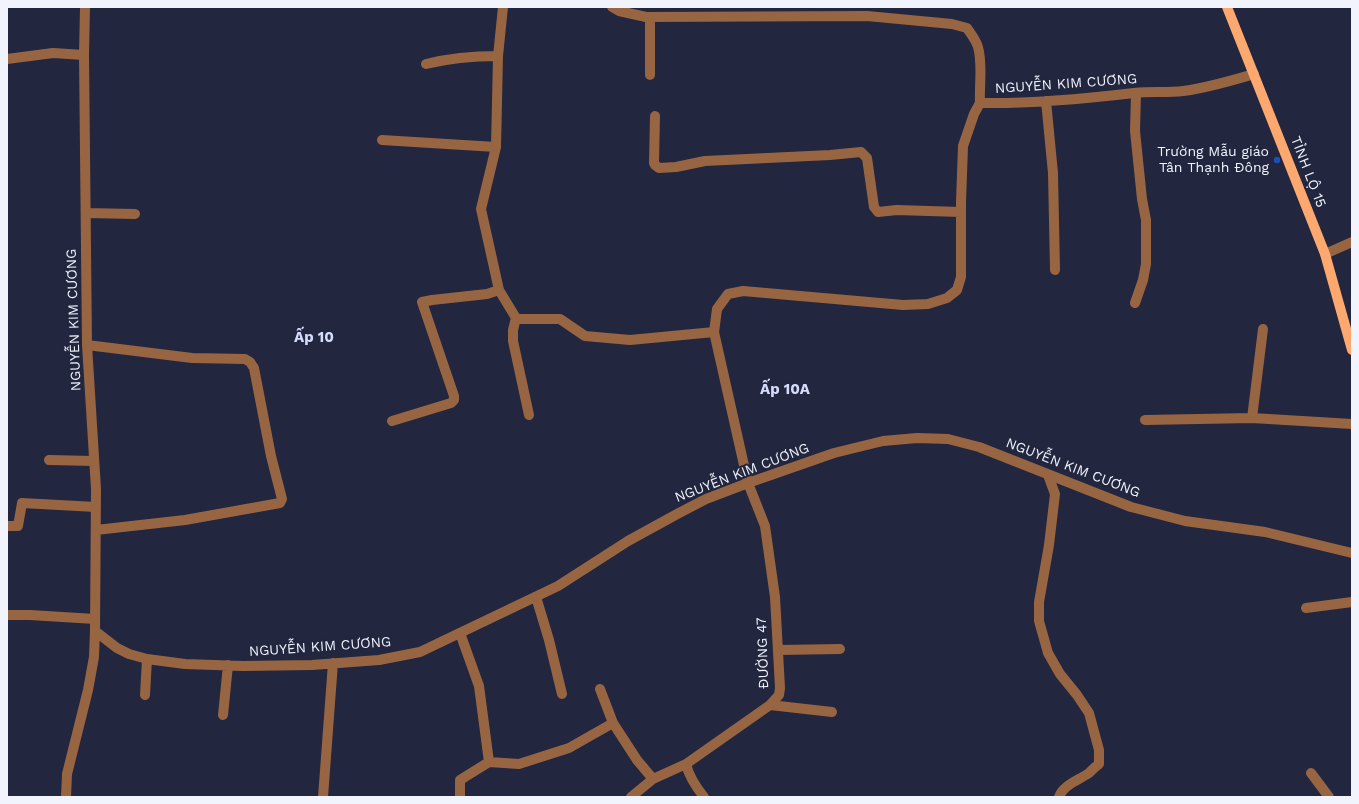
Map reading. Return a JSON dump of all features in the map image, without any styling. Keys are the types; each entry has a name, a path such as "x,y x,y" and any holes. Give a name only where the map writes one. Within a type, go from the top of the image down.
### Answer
{"main road":[{"name":"TỈNH LỘ 15","path":"1227,7 1325,254 1352,350"}],"street":[{"name":"NGUYỄN KIM CƯƠNG","path":"66,797 67,774 88,690 94,657 95,632 96,508 87,345 84,55 85,7"},
{"path":"503,7 498,56 496,146 481,209 499,290 516,318 513,330 513,341 529,416"},
{"name":"NGUYỄN KIM CƯƠNG","path":"612,7 619,11 650,17 756,12 867,16 952,24 967,28 978,46 980,62 980,104 1004,104 1081,99 1136,93 1182,91 1222,83 1254,74"},
{"path":"650,17 650,75"},
{"path":"7,59 53,52 84,55"},
{"path":"426,64 442,60 476,56 498,56"},
{"path":"1135,303 1143,280 1146,264 1146,220 1142,199 1135,131 1136,93"},
{"path":"1046,101 1053,172 1055,270"},
{"path":"516,318 560,319 585,336 630,340 714,332 717,309 728,294 743,291 903,306 928,304 947,298 957,290 961,277 963,146 974,114 980,104"},
{"path":"655,116 654,163 659,168 676,167 705,161 814,156 861,152 867,158 874,207 878,212 897,210 961,212"},
{"path":"382,140 496,146"},
{"path":"86,213 135,214"},
{"path":"1325,254 1352,242"},
{"path":"392,421 451,403 454,400 454,396 422,302 487,294 499,290"},
{"path":"1252,418 1264,329"},
{"name":"ĐƯỜNG 47","path":"631,797 653,779 686,764 770,705 779,695 780,688 774,597 765,526 748,483 714,332"},
{"path":"87,345 192,358 245,359 250,362 254,368 271,456 282,499 280,504 185,520 96,530"},
{"path":"1145,420 1252,418 1352,424"},
{"name":"NGUYỄN KIM CƯƠNG","path":"95,632 117,648 129,654 147,659 185,664 228,666 333,663 379,660 420,652 486,622 558,586 628,541 679,512 706,500 748,483 834,453 883,441 917,438 948,440 980,447 1048,475 1138,509 1184,521 1265,532 1352,553"},
{"path":"49,460 94,461"},
{"path":"1048,475 1055,494 1050,545 1039,602 1039,621 1048,653 1060,674 1078,695 1089,713 1099,750 1099,764 1060,792 1059,797"},
{"path":"7,526 18,526 22,503 96,508"},
{"path":"536,597 549,640 562,694"},
{"path":"1306,608 1352,602"},
{"path":"7,615 95,619"},
{"path":"460,633 479,686 489,762"},
{"path":"778,650 840,649"},
{"path":"145,695 147,659"},
{"path":"323,797 333,663"},
{"path":"223,715 228,666"},
{"path":"600,689 613,723 637,760 653,779"},
{"path":"770,705 832,712"},
{"path":"460,797 460,780 489,762 519,764 569,748 613,723"},
{"path":"686,764 688,773 704,797"},
{"path":"1311,773 1329,797"}],"place":[{"name":"Trường Mẫu giáo Tân Thạnh Đông","path":"1277,160"}],"district":[{"name":"Ấp 10","path":"314,338"},
{"name":"Ấp 10A","path":"785,390"}]}
